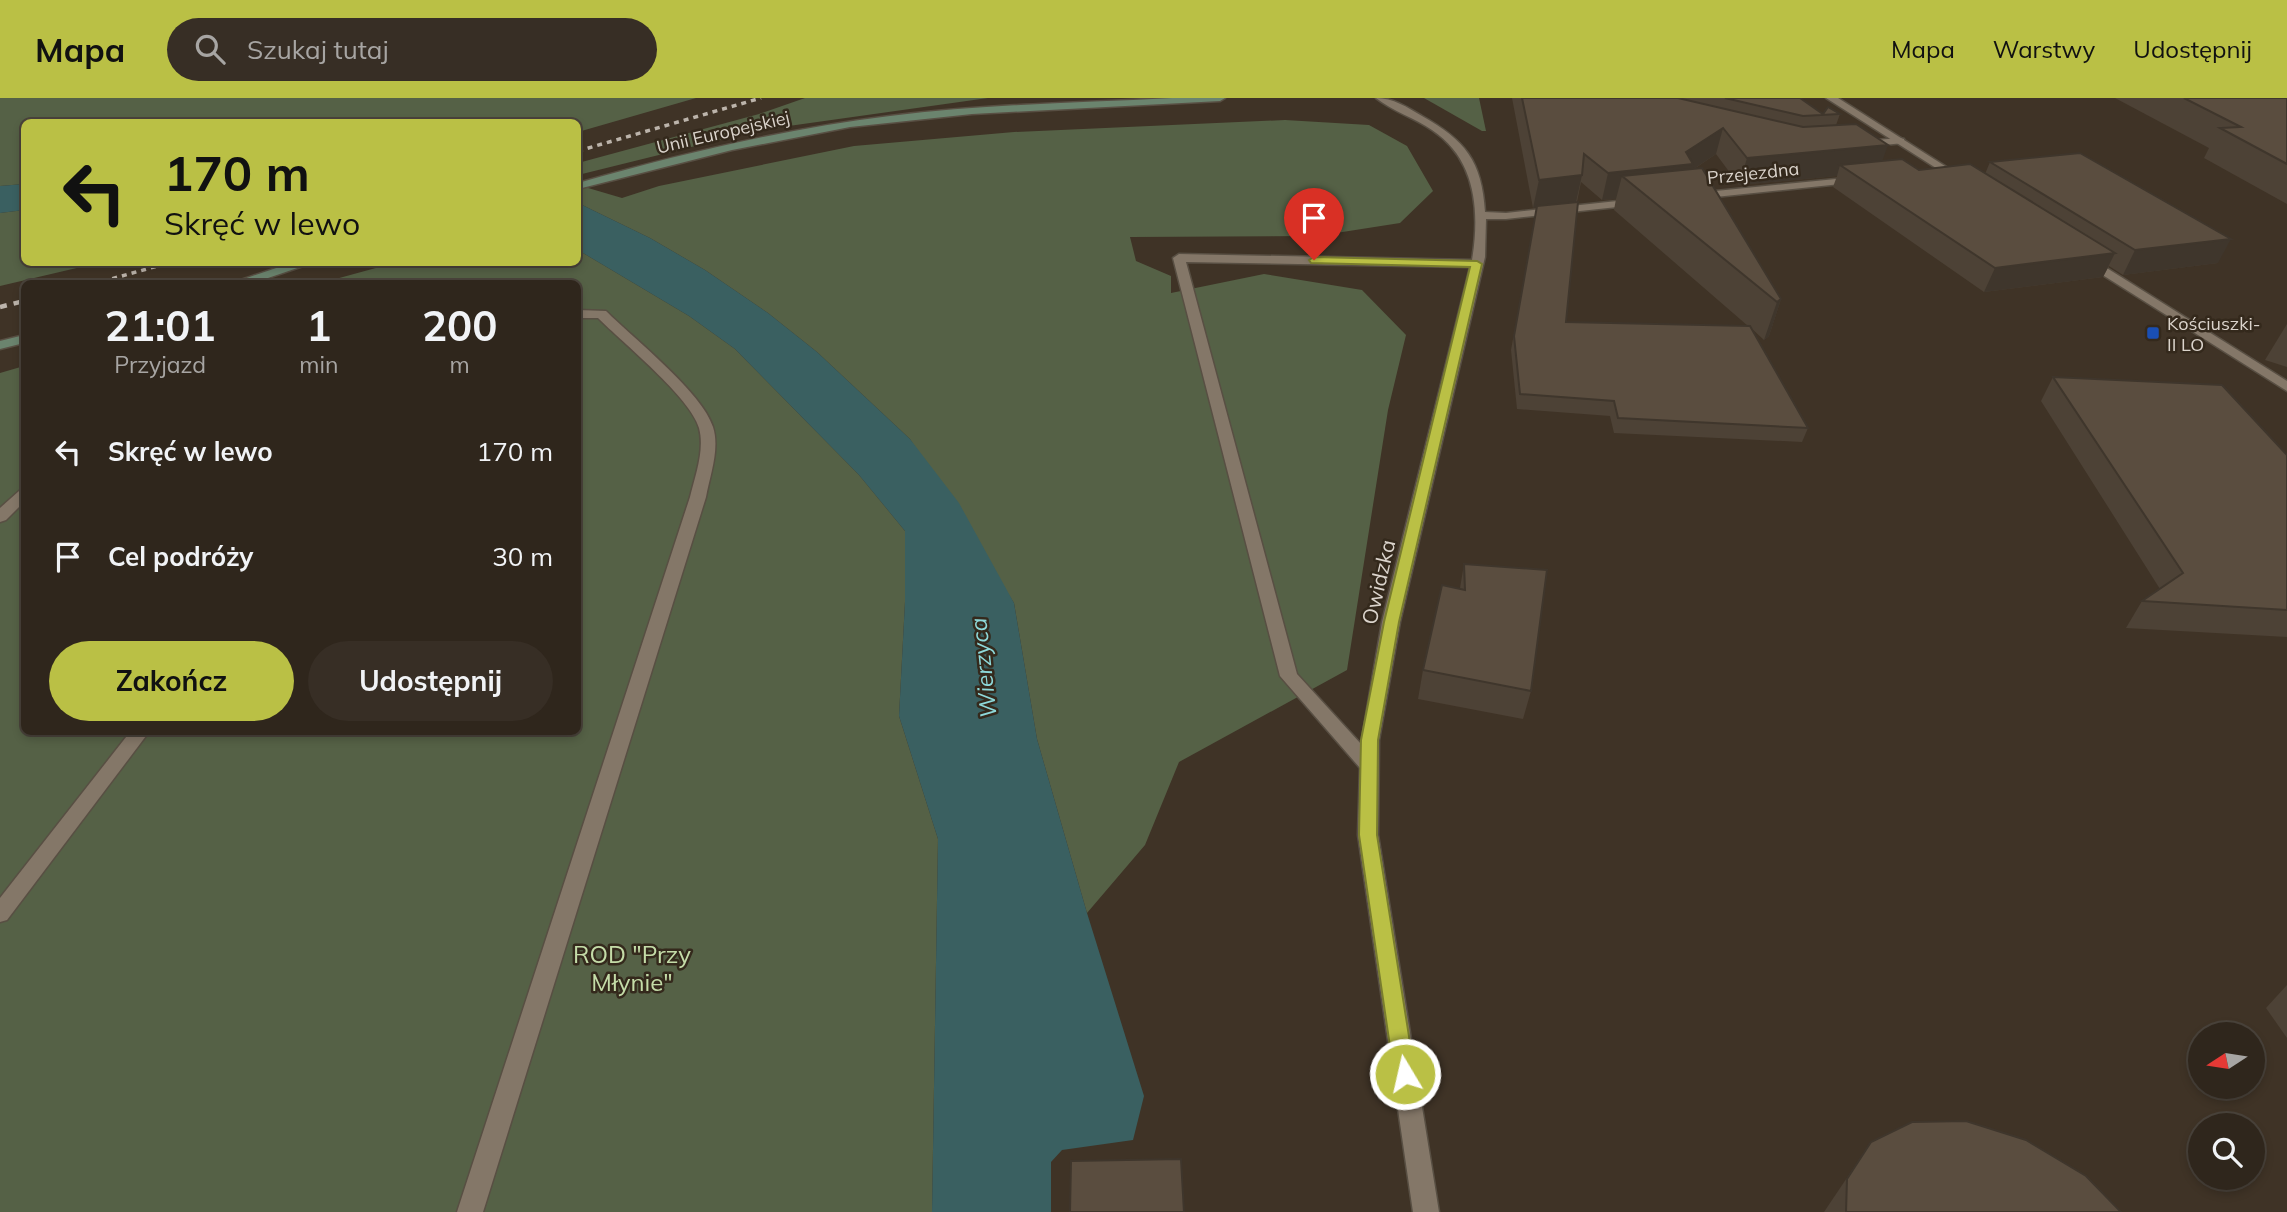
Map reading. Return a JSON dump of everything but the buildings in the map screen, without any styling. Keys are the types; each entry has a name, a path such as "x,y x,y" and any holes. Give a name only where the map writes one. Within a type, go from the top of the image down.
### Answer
{"main road":[{"name":"Unii Europejskiej","path":"1129,101 1155,98"},
{"name":"Unii Europejskiej","path":"581,185 748,143 890,119 1009,107 1220,98"},
{"path":"248,280 295,266"},
{"path":"0,345 21,340"}],"street":[{"name":"Owidzka","path":"1381,98 1438,127 1462,150 1477,176 1480,215 1477,264 1391,622 1370,740 1368,835 1426,1212"},
{"path":"1831,98 1970,185"},
{"path":"1854,145 1900,141"},
{"path":"1927,172 1946,170"},
{"name":"Przejezdna","path":"1684,198 1863,179"},
{"path":"1480,215 1506,216 1643,202"},
{"path":"2076,253 2287,387"},
{"path":"1370,767 1289,676 1179,258 1477,264"},
{"path":"470,1212 698,497 707,446 706,425 684,394 601,314 581,314"},
{"path":"0,517 21,497"},
{"path":"0,914 139,735"}],"green space":[{"path":"0,98 696,98 581,131 581,119 21,119 21,184 0,186"},
{"path":"805,98 988,98 760,130 581,174 581,162 759,114"},
{"path":"1424,98 1479,98 1486,131 1482,131"},
{"path":"1285,120 1369,125 1407,146 1433,191 1400,223 1317,236 1130,237 1136,261 1171,276 1171,293 1264,274 1362,290 1406,335 1388,410 1347,670 1179,762 1145,845 1087,913 1037,739 1014,603 910,439 817,352 768,313 705,270 650,238 581,204 581,186 622,198 659,186 854,146 1014,132"},
{"path":"21,210 21,266 85,266 0,286 0,213"},
{"name":"ROD \"Przy Młynie\"","path":"581,252 689,316 735,349 859,475 905,531 905,602 899,716 938,839 932,1212 0,1212 0,373 21,367 21,735 581,735 581,280 332,280 383,266 581,266"}],"water":[{"path":"21,184 21,210 0,213 0,186"},
{"name":"Wierzyca","path":"581,204 650,238 705,270 768,313 817,352 910,439 959,503 1014,603 1037,739 1144,1096 1133,1140 1062,1150 1051,1162 1051,1212 932,1212 938,839 899,716 905,602 905,531 859,475 735,349 689,316 581,252"}],"railway":[{"path":"581,150 761,98"},
{"path":"107,280 158,266"},
{"path":"0,307 21,302"}],"place":[{"name":"Kościuszki- II LO","path":"2153,333"}],"route":[{"path":"1314,260 1477,264 1391,622 1370,740 1368,835 1405,1074"}]}
